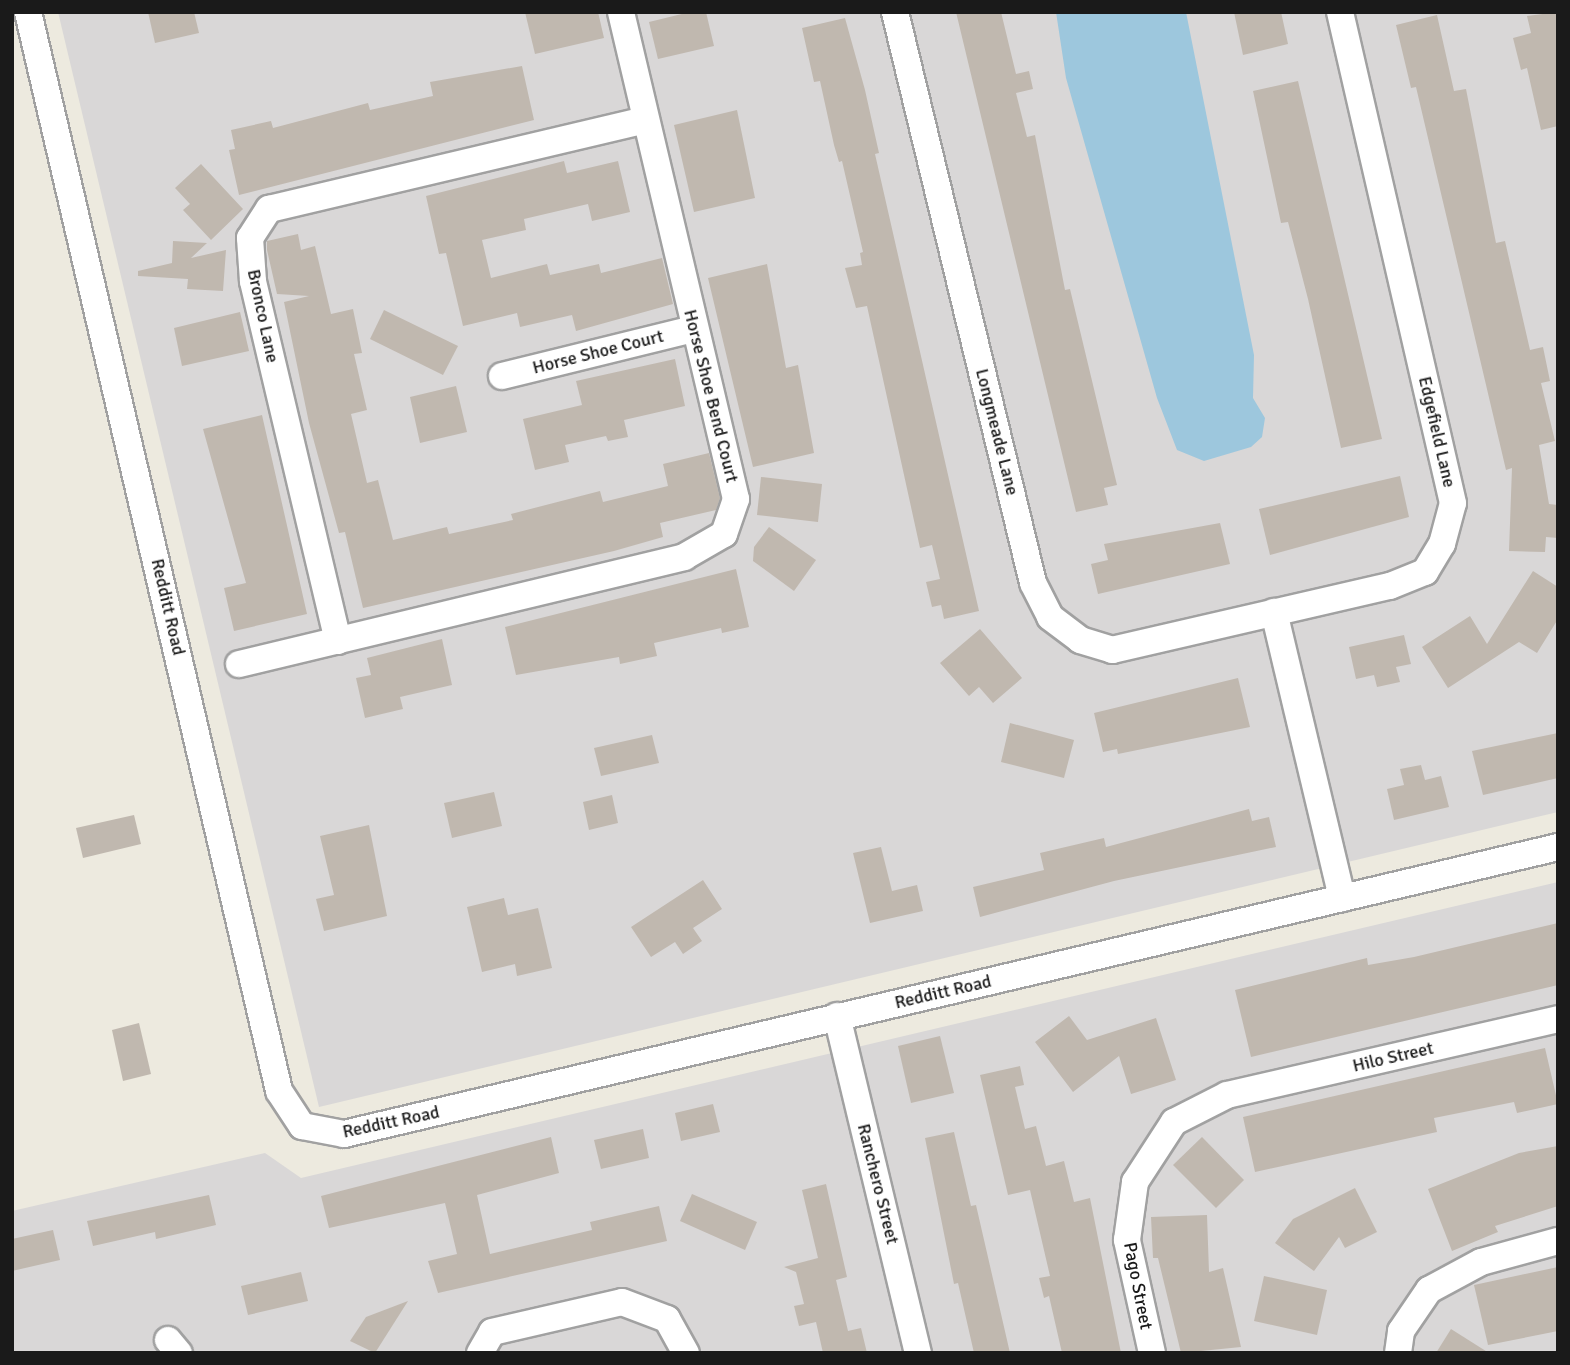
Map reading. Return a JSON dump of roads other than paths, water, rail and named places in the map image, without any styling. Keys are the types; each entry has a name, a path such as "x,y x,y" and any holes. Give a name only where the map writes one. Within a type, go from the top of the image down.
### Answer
{"street":[{"name":"Redditt Road","path":"28,12 279,1091 302,1126 344,1135 1558,847"},
{"name":"Horse Shoe Bend Court","path":"239,664 684,557 724,534 736,499 621,12"},
{"name":"Longmeade Lane","path":"895,12 1033,583 1050,617 1080,640 1112,650 1274,612"},
{"name":"Edgefield Lane","path":"1274,612 1390,586 1425,572 1442,544 1454,503 1340,12"},
{"name":"Bronco Lane","path":"338,641 253,281 250,239 268,209 646,120"},
{"name":"Horse Shoe Court","path":"502,376 694,329"},
{"path":"1274,612 1342,898"},
{"name":"Ranchero Street","path":"837,1016 918,1353"},
{"name":"Hilo Street","path":"1227,1095 1557,1021"},
{"name":"Pago Street","path":"1152,1353 1128,1240 1135,1182 1174,1122 1227,1095"},
{"path":"1398,1353 1401,1331 1429,1290 1481,1262 1558,1241"},
{"path":"480,1353 492,1332 622,1302 667,1318 686,1353"}],"water":[{"path":"1056,12 1186,12 1254,355 1253,398 1265,418 1262,437 1251,447 1204,461 1177,450 1157,398 1066,78"}]}
